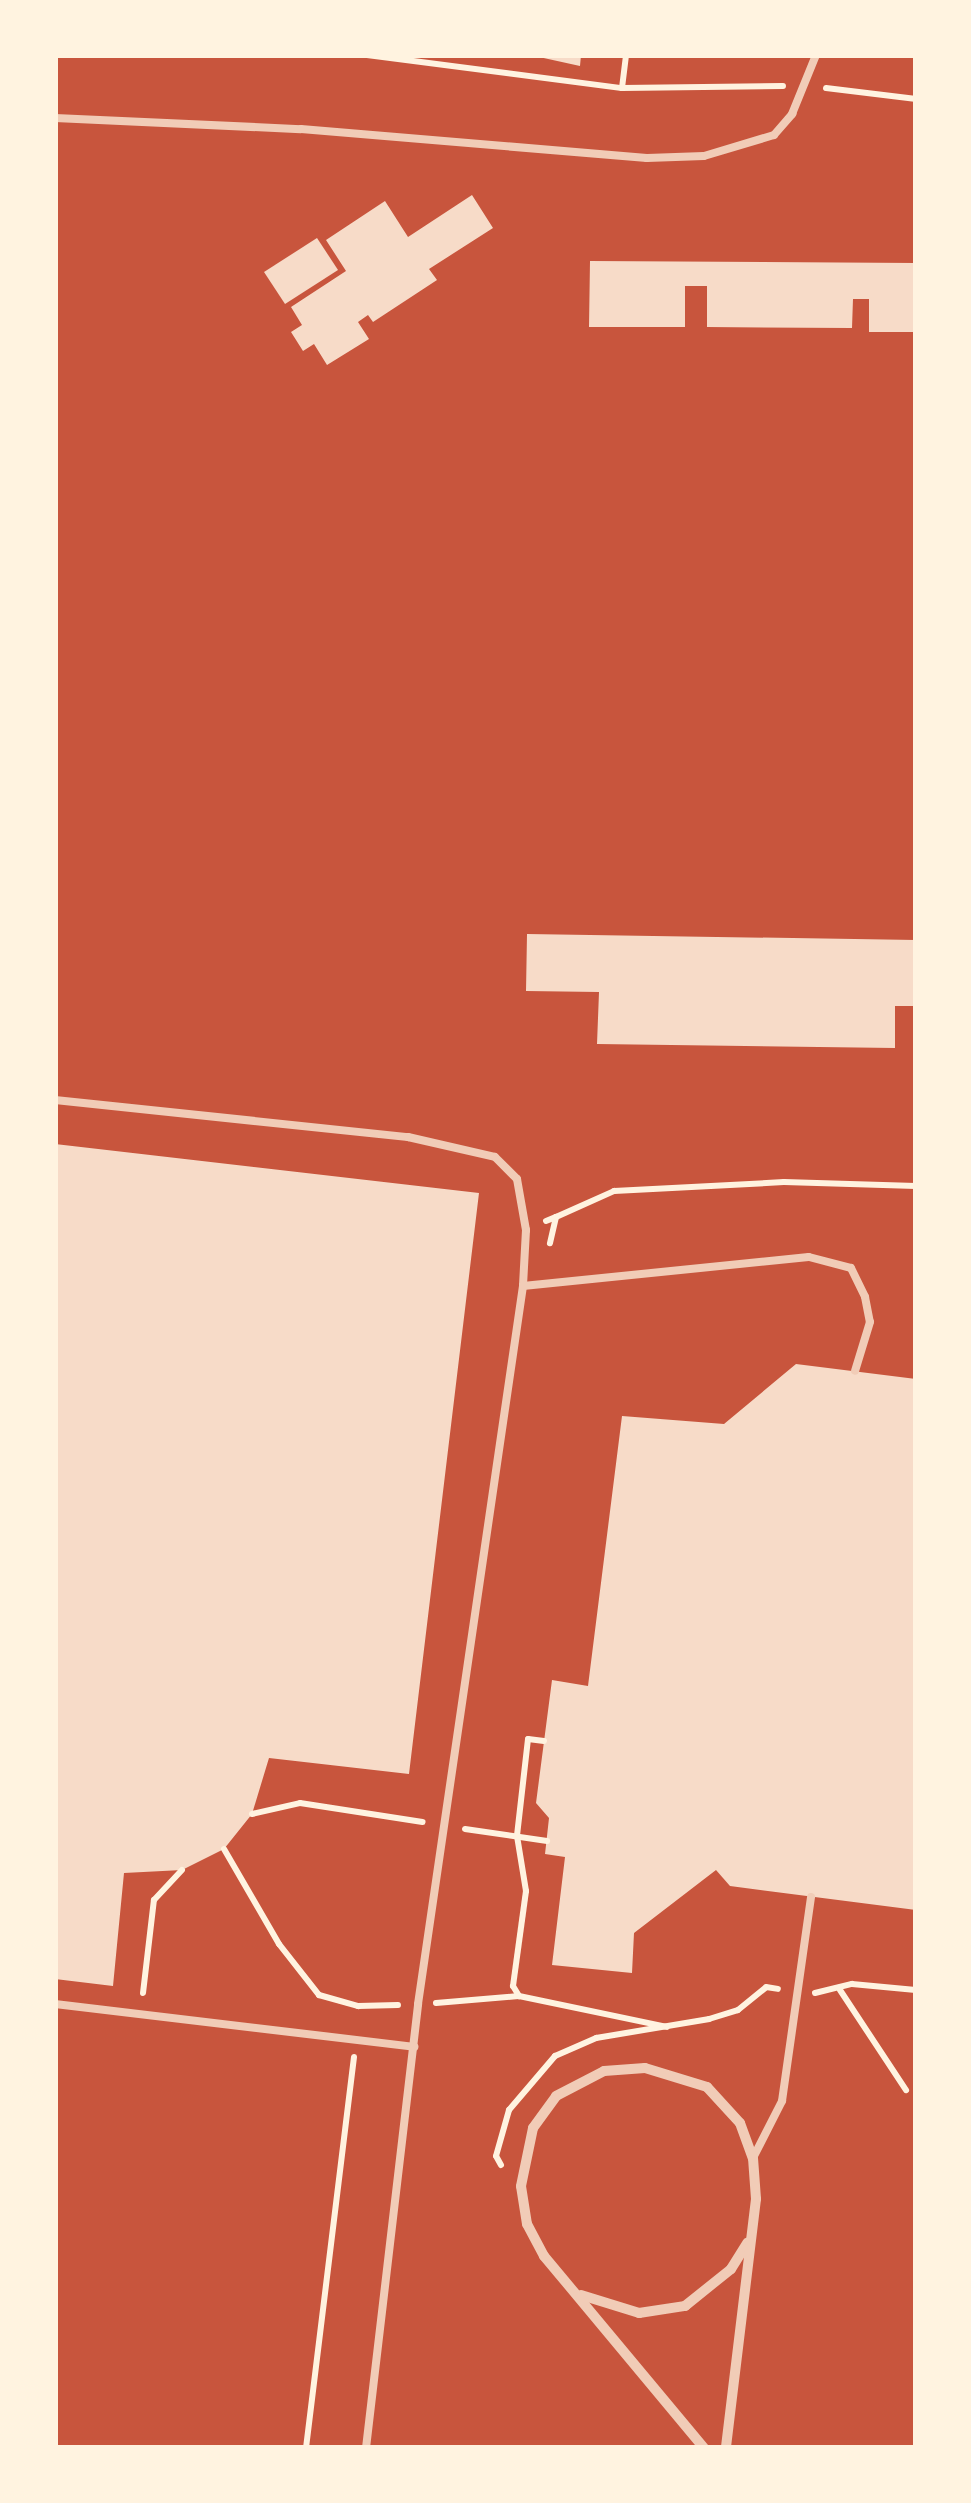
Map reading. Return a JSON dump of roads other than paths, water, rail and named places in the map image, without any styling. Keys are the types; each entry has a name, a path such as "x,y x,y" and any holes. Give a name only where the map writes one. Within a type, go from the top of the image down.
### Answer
{"street":[{"path":"704,2448 571,2288 527,2224 522,2186 526,2147 544,2110 572,2084 624,2068 668,2072 707,2087 740,2124 753,2158 750,2238 726,2448"},
{"path":"571,2288 614,2309 662,2313 710,2290 750,2238"}],"lane":[{"path":"55,118 301,129 647,158 704,156 774,135 808,86 816,55"},
{"path":"55,1100 408,1137 496,1157 517,1179 526,1230 522,1286 418,2004 366,2448"},
{"path":"522,1286 823,1261 851,1268 865,1296 870,1322 855,1371"},
{"path":"753,2158 782,2101 810,1897"},
{"path":"55,2004 414,2047"}]}
